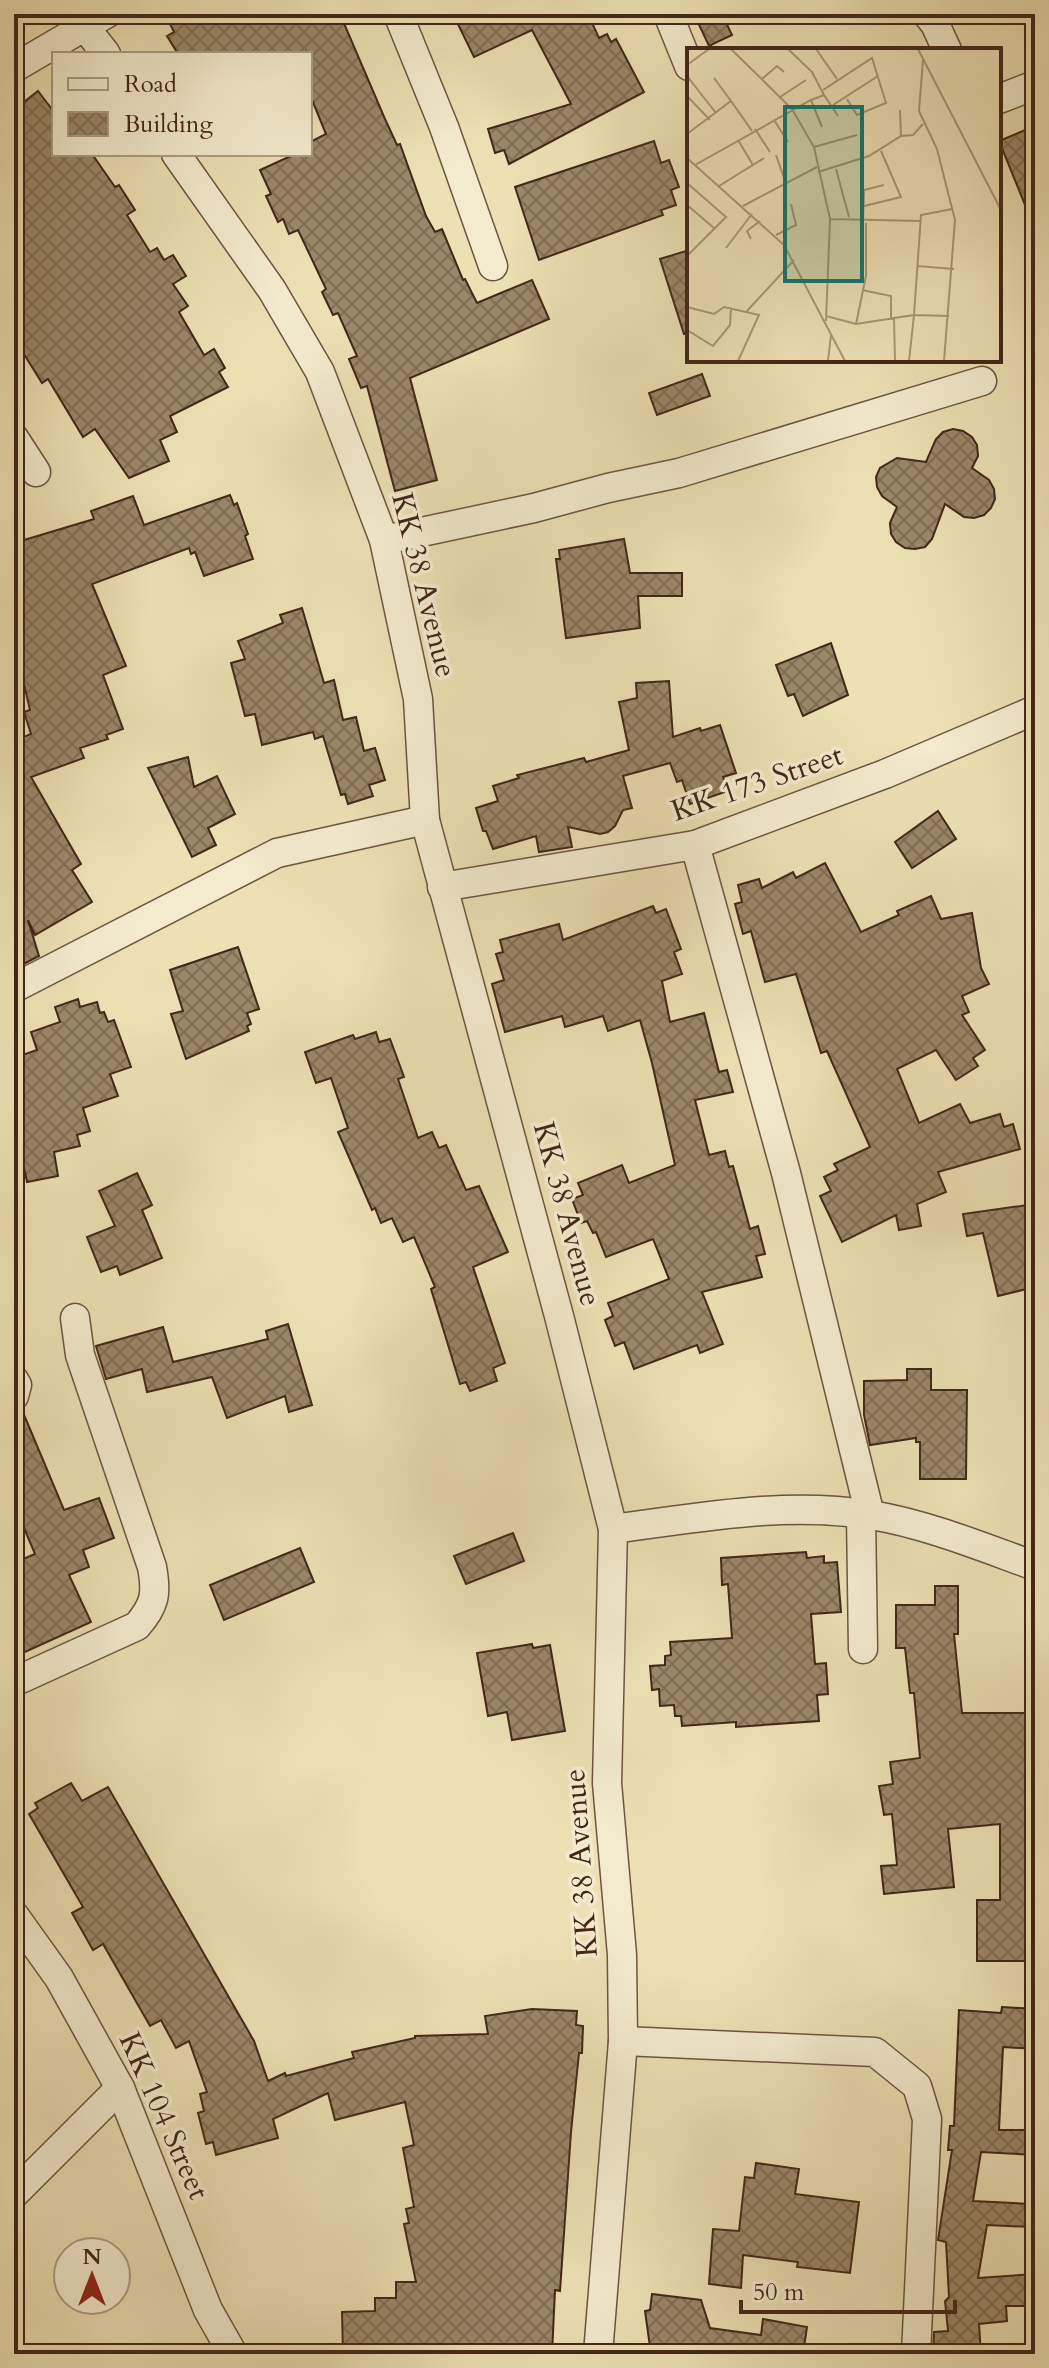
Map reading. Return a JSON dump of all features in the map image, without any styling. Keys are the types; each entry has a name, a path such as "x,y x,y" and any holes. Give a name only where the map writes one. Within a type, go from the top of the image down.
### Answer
{"street":[{"path":"398,14 444,127 493,266"},
{"path":"668,14 687,61"},
{"path":"927,14 946,48"},
{"path":"14,68 89,18 105,52"},
{"path":"1001,98 1035,85"},
{"name":"KK 38 Avenue","path":"177,156 272,290 320,372 384,540 418,699 425,820 613,1529 607,1783 622,1955 623,2041 598,2354"},
{"path":"384,540 679,473 982,381"},
{"path":"14,438 36,472"},
{"name":"KK 173 Street","path":"442,887 695,845 885,774 1035,710"},
{"path":"14,988 277,853 425,820"},
{"path":"695,845 786,1173 866,1514 863,1649"},
{"path":"14,1682 137,1626 150,1610 156,1588 152,1567 80,1355 75,1318"},
{"path":"14,1380 17,1385 14,1396"},
{"path":"613,1529 769,1508 866,1514 933,1531 1035,1566"},
{"name":"KK 104 Street","path":"14,1915 59,1978 120,2088 208,2310 233,2354"},
{"path":"623,2041 875,2052 917,2086 927,2119 916,2354"},
{"path":"14,2194 120,2088"}],"building":[{"path":"165,14 340,14 397,145 400,144 426,216 435,232 442,229 463,280 477,303 532,280 549,319 410,378 437,480 395,491 367,386 361,388 349,359 357,356 338,313 333,315 322,292 326,289 298,230 289,234 283,219 278,222 266,196 271,194 260,170 291,156 312,156 312,141 326,134 312,100 312,52 177,52 167,36 174,32"},
{"path":"453,14 588,14 599,38 607,34 611,42 616,39 644,92 509,164 504,150 495,153 488,129 571,104 532,30 474,57"},
{"path":"694,14 722,14 732,35 709,46"},
{"path":"38,91 52,109 52,156 93,156 115,187 119,185 135,210 127,215 150,252 157,248 164,260 173,255 186,276 173,284 188,306 179,312 204,355 214,349 225,368 219,372 228,387 170,416 177,432 160,440 169,461 129,478 95,429 83,437 48,379 42,383 14,338 14,110"},
{"path":"1035,126 1035,227 1001,146 1001,140"},
{"path":"654,141 661,163 669,160 679,187 671,190 676,205 661,210 663,215 539,260 515,187"},
{"path":"687,251 687,333 684,334 660,259"},
{"path":"702,374 710,396 657,415 649,393"},
{"path":"953,429 972,437 977,445 978,456 972,468 989,480 995,499 984,515 974,518 964,517 945,504 932,539 925,547 905,548 891,534 890,523 897,507 882,496 876,477 880,468 897,458 926,462 936,439 943,432"},
{"path":"230,495 234,505 237,503 253,559 204,576 195,552 191,554 189,548 92,584 126,666 103,675 123,729 106,735 108,739 80,748 84,758 31,777 81,864 72,870 92,902 35,935 28,920 39,956 14,969 14,745 31,734 24,712 30,710 14,640 14,543 94,519 91,511 133,496 144,525"},
{"path":"624,539 630,573 682,573 682,596 638,596 640,628 566,638 556,559 560,559 559,550"},
{"path":"302,608 324,683 334,680 343,720 356,717 364,751 375,748 385,780 369,785 373,796 348,804 345,794 341,795 323,736 315,739 313,732 262,745 255,714 245,716 231,663 245,659 238,641 283,623 280,615"},
{"path":"831,643 848,695 803,716 794,694 788,696 776,665"},
{"path":"669,681 673,737 720,725 736,773 723,777 728,791 690,804 682,780 677,782 670,763 623,776 632,808 623,810 615,826 608,832 600,834 568,827 572,847 539,852 536,836 493,849 476,808 498,801 493,786 519,778 517,775 629,750 619,702 637,698 636,683"},
{"path":"188,757 194,787 217,776 235,814 208,828 216,845 192,857 148,768"},
{"path":"938,811 956,839 912,868 895,842"},
{"path":"825,863 861,932 931,896 941,919 972,913 981,968 989,984 962,996 969,1012 962,1015 985,1050 973,1058 978,1066 956,1080 936,1050 897,1069 919,1123 960,1104 970,1123 1000,1114 1004,1127 1013,1124 1020,1149 938,1172 946,1192 917,1204 921,1226 899,1230 896,1215 842,1242 820,1196 831,1191 824,1177 838,1170 834,1164 870,1147 827,1051 821,1053 796,974 765,982 751,931 743,934 735,904 742,902 738,885 759,879 762,888 793,872 796,878"},
{"path":"653,906 656,913 666,909 681,949 674,952 682,974 662,981 670,1022 704,1013 719,1072 727,1070 733,1092 695,1100 709,1155 725,1151 729,1167 733,1166 750,1229 758,1226 765,1254 756,1256 762,1277 702,1292 723,1344 700,1353 697,1345 634,1369 624,1342 615,1346 605,1320 613,1316 608,1303 669,1279 653,1239 606,1257 596,1232 593,1233 587,1221 581,1223 572,1199 583,1195 578,1183 622,1165 629,1183 675,1165 640,1020 608,1031 603,1016 565,1027 562,1016 505,1032 492,984 504,980 496,954 503,952 500,940 559,924 563,940"},
{"path":"238,947 259,1009 247,1013 251,1024 247,1026 249,1031 186,1059 171,1014 183,1011 170,970"},
{"path":"78,999 80,1007 97,1002 100,1013 104,1012 108,1022 114,1020 131,1067 110,1074 118,1096 83,1108 90,1131 77,1135 80,1146 54,1152 58,1176 27,1182 14,1120 14,1058 37,1050 31,1032 60,1022 55,1007"},
{"path":"376,1032 379,1042 390,1039 404,1077 398,1079 418,1138 432,1132 439,1148 446,1145 466,1190 479,1186 508,1252 473,1267 505,1363 493,1368 497,1381 470,1391 466,1382 460,1384 431,1289 435,1287 414,1237 403,1242 392,1218 381,1223 375,1208 372,1210 338,1132 348,1128 331,1078 316,1083 305,1052 353,1035 355,1039"},
{"path":"137,1173 152,1205 142,1210 162,1258 120,1275 117,1266 101,1272 87,1237 115,1226 99,1191"},
{"path":"1035,1204 1035,1287 998,1296 983,1233 967,1236 963,1214"},
{"path":"288,1324 312,1405 289,1412 285,1396 227,1418 212,1377 147,1392 142,1369 106,1379 96,1346 163,1327 173,1362 268,1339 266,1331"},
{"path":"907,1369 931,1369 931,1390 967,1390 966,1479 920,1479 920,1442 916,1442 916,1438 870,1445 864,1415 864,1381 907,1380"},
{"path":"22,1410 64,1510 99,1498 114,1538 83,1550 89,1567 69,1575 91,1622 14,1657 14,1563 35,1554 14,1504 14,1413"},
{"path":"513,1533 524,1561 466,1584 454,1556"},
{"path":"300,1548 314,1582 224,1620 210,1585"},
{"path":"806,1552 807,1558 824,1556 824,1563 837,1562 841,1612 811,1614 815,1664 826,1663 828,1694 817,1695 819,1721 736,1727 736,1722 682,1726 681,1716 675,1716 674,1705 660,1706 659,1689 652,1690 650,1666 665,1665 665,1656 671,1655 670,1642 732,1638 728,1584 722,1585 721,1558"},
{"path":"935,1586 958,1586 958,1634 954,1634 962,1713 1035,1713 1035,1961 977,1961 977,1900 1000,1900 1000,1824 948,1829 954,1887 884,1894 881,1866 897,1865 892,1814 884,1815 879,1786 893,1784 890,1762 920,1758 914,1693 910,1693 905,1648 896,1648 896,1605 935,1605"},
{"path":"532,1644 533,1648 550,1645 565,1731 512,1740 507,1712 488,1716 477,1653"},
{"path":"71,1783 82,1801 108,1787 254,2041 268,2081 285,2073 286,2076 354,2058 352,2052 415,2036 488,2034 485,2016 532,2009 577,2011 576,2025 583,2026 582,2053 579,2053 571,2132 560,2291 555,2290 552,2354 489,2354 489,2348 420,2350 421,2354 343,2353 342,2312 375,2311 375,2298 396,2298 396,2282 416,2282 404,2224 409,2223 406,2209 414,2207 403,2148 414,2145 405,2102 335,2120 328,2093 273,2119 278,2138 216,2155 213,2142 206,2144 198,2113 204,2111 200,2094 207,2092 189,2041 176,2048 161,2020 150,2026 103,1944 93,1950 72,1913 83,1907 29,1814 38,1808 35,1803"},
{"path":"1002,2007 1035,2009 1035,2049 1003,2047 999,2130 1035,2130 1035,2155 981,2152 973,2201 1032,2204 1030,2227 987,2225 978,2278 1035,2274 1035,2306 1006,2306 1007,2321 979,2324 981,2354 933,2354 934,2332 948,2331 946,2242 938,2240 952,2150 948,2150 950,2126 954,2126 959,2010 1001,2013"},
{"path":"756,2163 799,2169 795,2194 859,2202 850,2273 797,2267 798,2262 743,2255 741,2288 709,2284 713,2229 739,2231 745,2177 754,2178"},
{"path":"652,2294 701,2300 710,2328 761,2335 763,2319 807,2327 803,2354 651,2354 645,2311 650,2310"}]}
